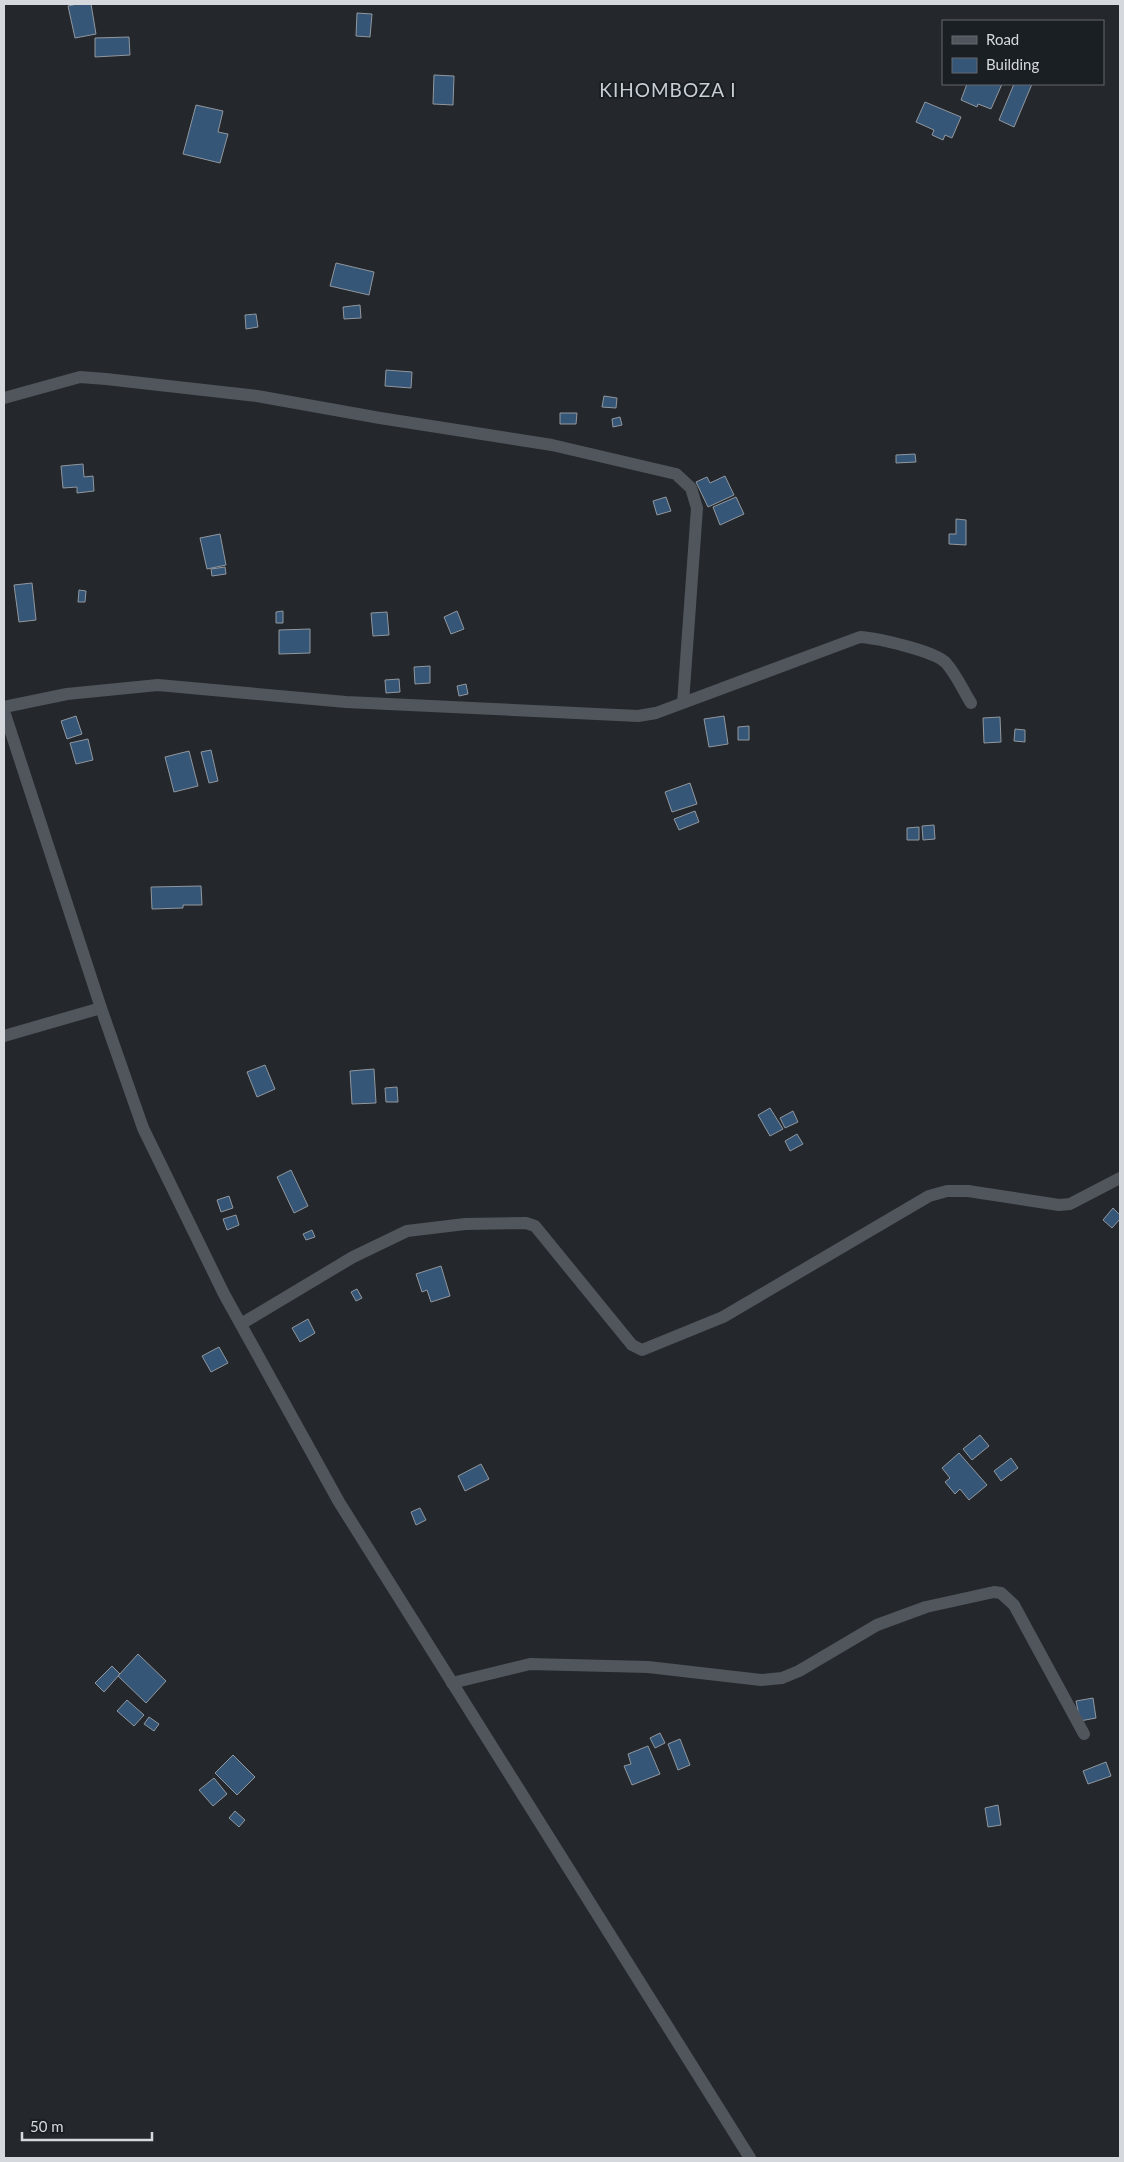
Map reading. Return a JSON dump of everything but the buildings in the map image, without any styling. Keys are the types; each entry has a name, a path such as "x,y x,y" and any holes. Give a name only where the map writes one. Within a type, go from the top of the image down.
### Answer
{"street":[{"path":"4,398 80,377 125,381 257,396 552,446 676,474 691,488 697,508 683,703"},
{"path":"750,2158 339,1502 241,1324 144,1128 101,1008 4,709 66,694 158,685 346,702 638,716 656,713 860,637 875,638 934,655 946,662 971,703"},
{"path":"4,1036 101,1008"},
{"path":"241,1324 353,1256 407,1232 466,1224 526,1223 535,1226 632,1345 642,1350 723,1316 929,1196 947,1190 968,1191 1070,1204 1120,1178"},
{"path":"452,1683 530,1664 648,1667 761,1680 782,1678 799,1671 877,1625 926,1607 994,1592 1001,1593 1014,1605 1084,1734"}],"district":[{"name":"KIHOMBOZA I","path":"668,90"}]}
